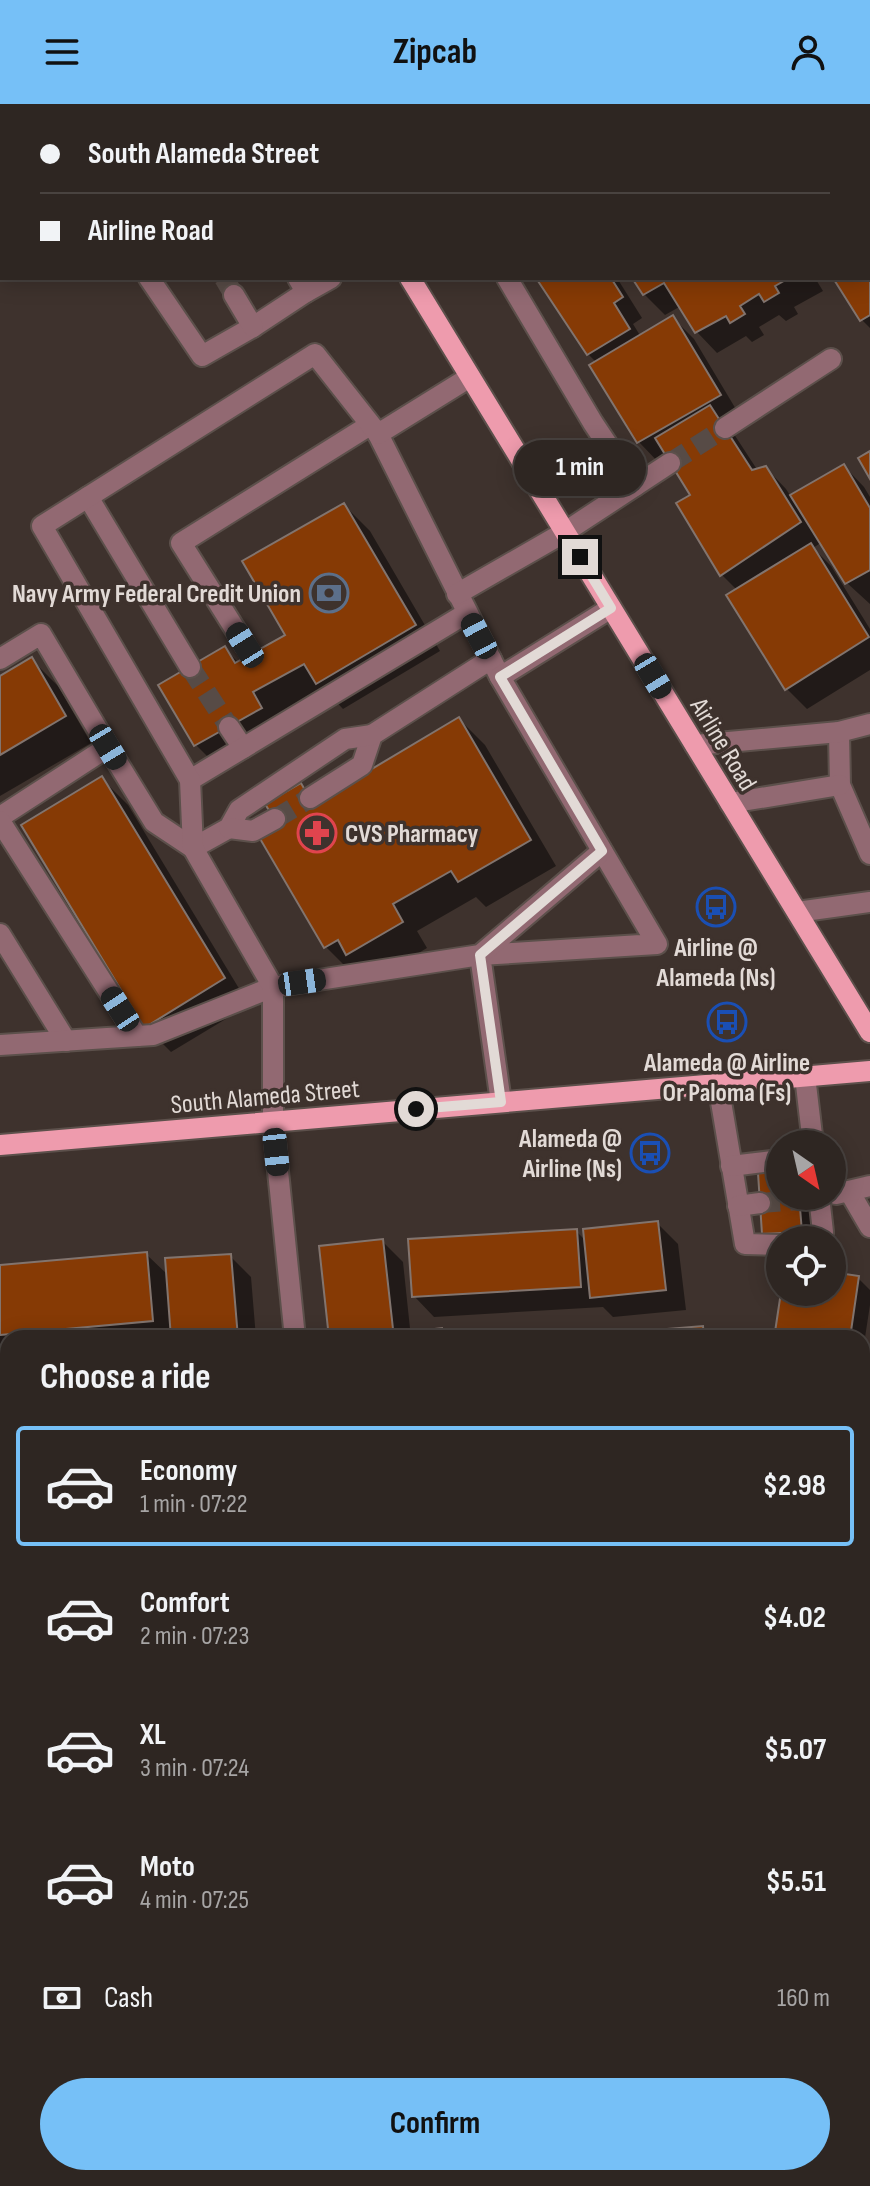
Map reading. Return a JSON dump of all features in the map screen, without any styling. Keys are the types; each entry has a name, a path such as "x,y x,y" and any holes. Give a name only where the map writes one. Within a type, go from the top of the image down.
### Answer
{"main road":[{"name":"Airline Road","path":"411,280 870,1032"},
{"name":"South Alameda Street","path":"0,1144 870,1071"}],"street":[{"path":"150,280 202,356 253,327 302,285 323,280"},
{"path":"508,280 593,423 635,486"},
{"path":"234,295 253,327"},
{"path":"0,1045 153,1035 273,987 480,955 657,944 495,668 374,430 315,354 42,526 190,780 193,848"},
{"path":"725,428 831,359"},
{"path":"245,645 181,543 470,377"},
{"path":"457,594 565,532 670,463"},
{"path":"88,497 190,667"},
{"path":"193,848 229,828 239,810 345,739 372,735 611,608"},
{"path":"190,780 467,613"},
{"path":"0,659 41,634 154,822 193,848 273,987 273,1122 294,1330"},
{"path":"695,745 839,732 870,724"},
{"path":"229,727 243,748"},
{"path":"839,732 840,785 870,854"},
{"path":"310,798 362,765 372,735"},
{"path":"108,747 0,819 137,1036"},
{"path":"730,803 840,785"},
{"path":"229,828 253,831 275,819"},
{"path":"480,955 602,851"},
{"path":"797,912 870,902"},
{"path":"0,934 66,1041"},
{"path":"480,955 501,1102"},
{"path":"805,1076 811,1130"},
{"path":"718,1084 745,1244 766,1245"},
{"path":"731,1166 766,1162"},
{"path":"846,1191 870,1186"},
{"path":"738,1206 760,1203"},
{"path":"845,1210 870,1227"}],"building":[{"path":"537,280 612,280 623,297 614,303 630,329 587,355"},
{"path":"633,280 786,280 775,286 779,293 764,302 759,294 740,306 745,314 730,323 726,316 695,333 664,283 643,295"},
{"path":"834,280 870,280 870,315 860,321"},
{"path":"673,315 721,395 637,443 589,365"},
{"path":"710,405 752,470 766,466 801,522 720,576 676,503 690,495 655,438"},
{"path":"870,451 870,479 858,458"},
{"path":"844,464 870,508 870,570 845,584 790,495"},
{"name":"Navy Army Federal Credit Union","path":"344,503 416,625 316,684 304,664 253,692 262,708 194,746 158,685 225,646 235,663 285,635 242,561"},
{"path":"811,543 869,637 785,690 726,595"},
{"path":"32,657 66,716 0,755 0,676"},
{"name":"CVS Pharmacy","path":"459,717 531,840 458,882 451,871 393,904 403,922 346,955 338,940 324,948 259,837 279,826 265,804 301,783 313,804"},
{"path":"102,776 225,978 144,1028 21,825"},
{"path":"758,1173 766,1173 766,1210 800,1210 802,1226 766,1226 766,1234 762,1234"},
{"path":"658,1221 666,1290 590,1298 583,1229"},
{"path":"577,1229 581,1287 412,1297 408,1239"},
{"path":"383,1239 393,1330 328,1330 319,1246"},
{"path":"147,1252 153,1321 55,1330 0,1330 0,1265"},
{"path":"231,1254 237,1330 170,1330 165,1258"},
{"path":"846,1274 859,1276 851,1330 775,1330 779,1306 846,1306"},
{"path":"703,1326 703,1330 668,1330"}],"tunnel":[{"path":"225,280 234,295"},
{"path":"670,463 725,428"},
{"path":"190,667 229,727"},
{"path":"275,819 310,798"},
{"path":"760,1203 766,1203"}],"place":[{"name":"Navy Army Federal Credit Union","path":"329,593"},
{"name":"CVS Pharmacy","path":"317,833"},
{"name":"Airline @ Alameda (Ns)","path":"716,907"},
{"name":"Alameda @ Airline Or Paloma (Fs)","path":"727,1022"},
{"name":"Alameda @ Airline (Ns)","path":"650,1153"}],"route":[{"path":"416,1109 501,1102 480,955 602,851 500,677 611,608 580,557"}]}
